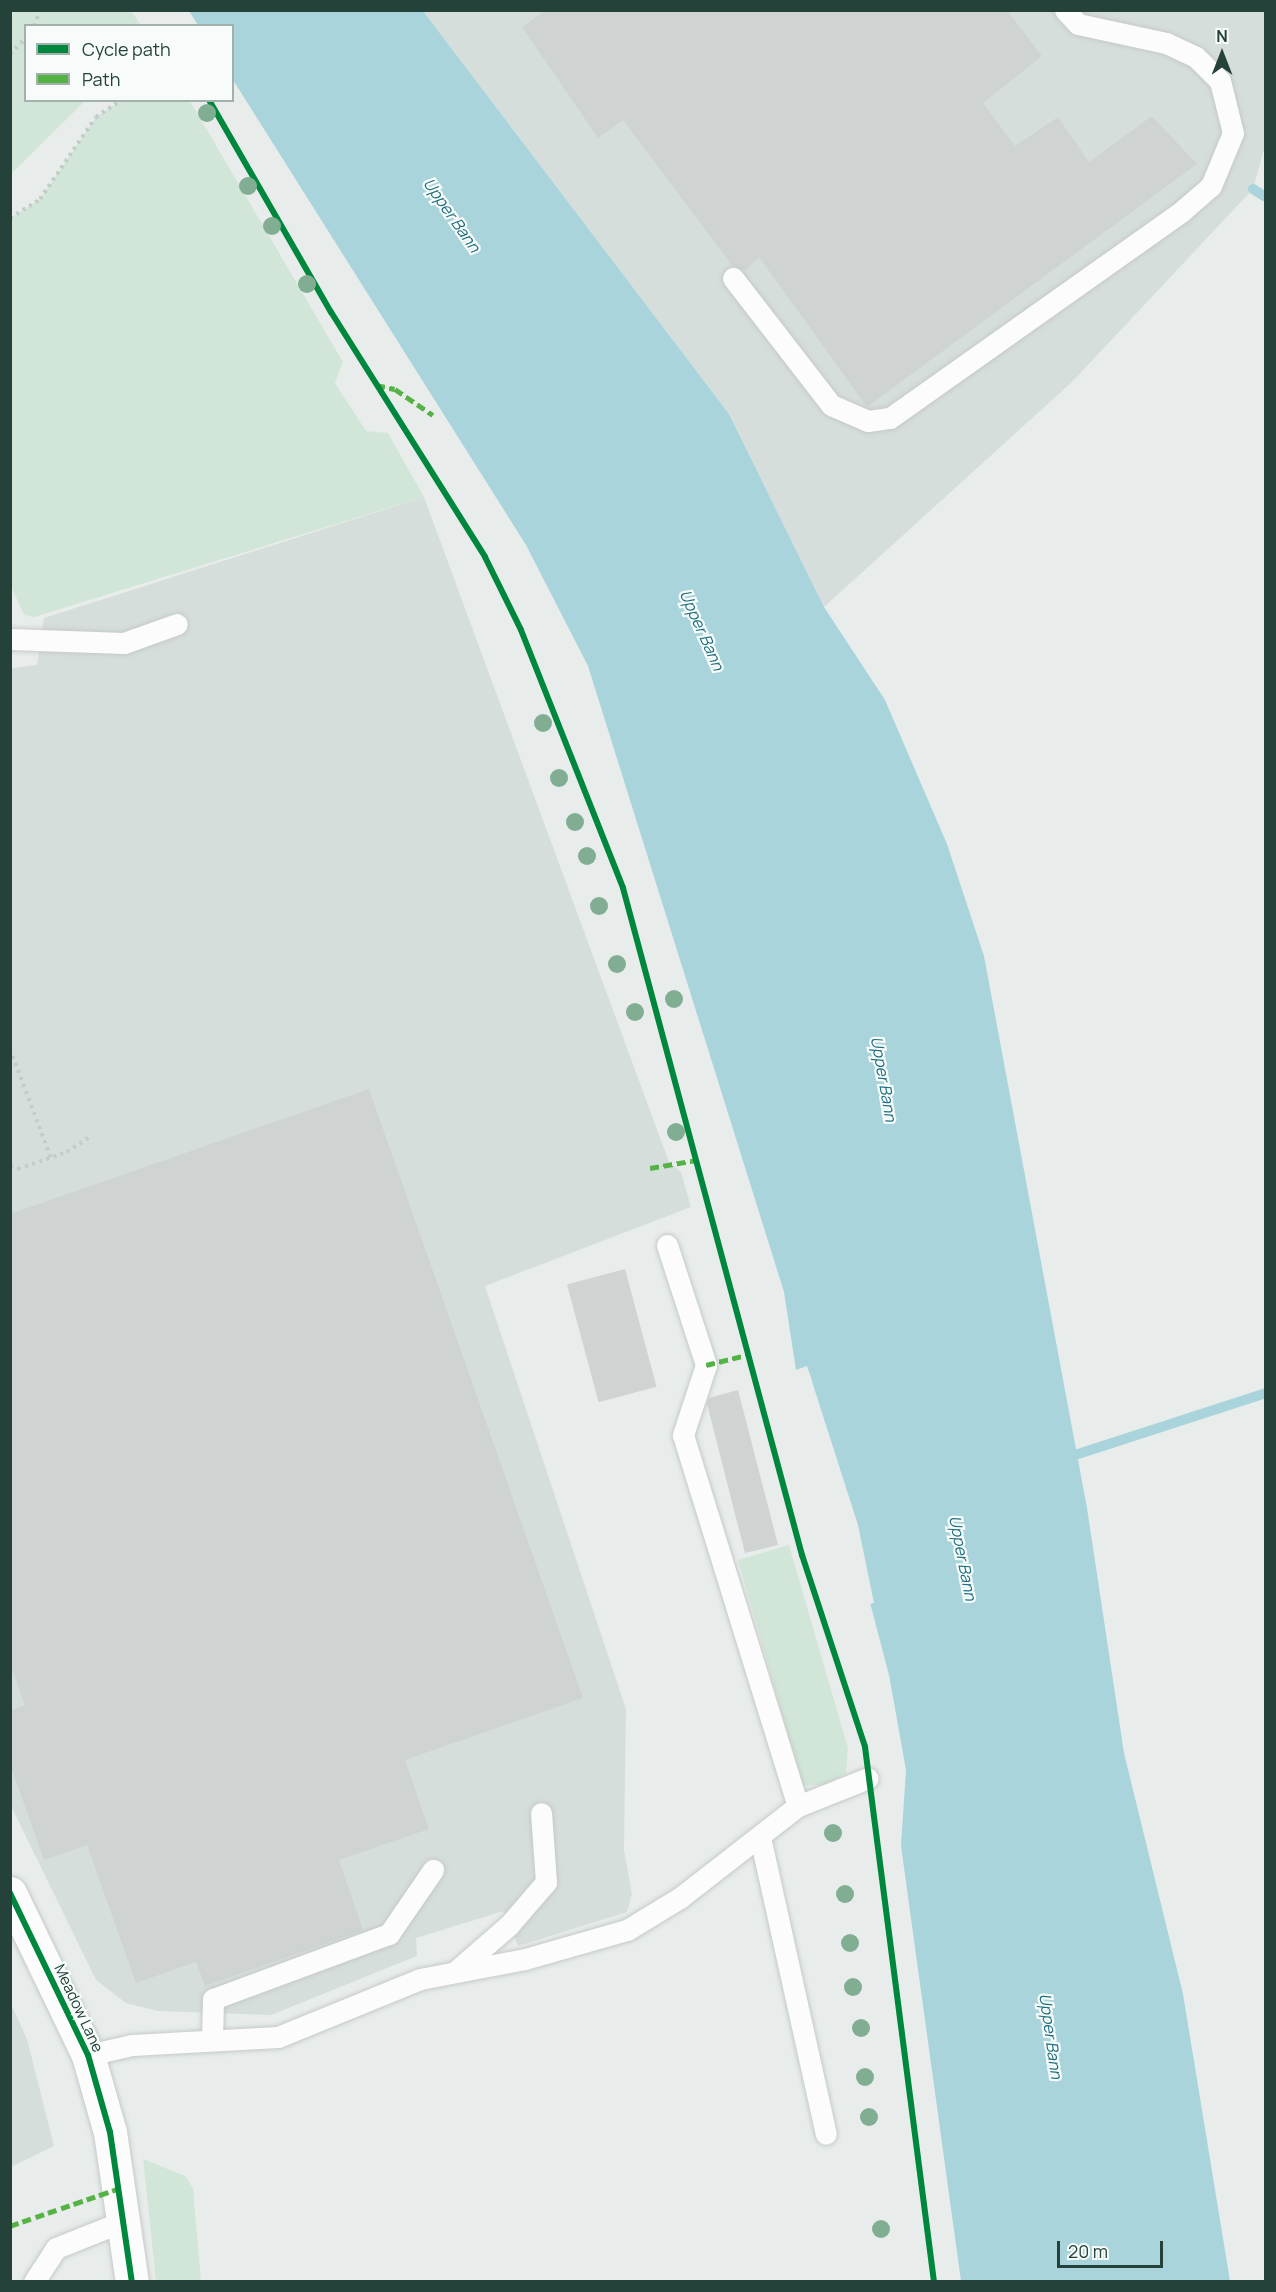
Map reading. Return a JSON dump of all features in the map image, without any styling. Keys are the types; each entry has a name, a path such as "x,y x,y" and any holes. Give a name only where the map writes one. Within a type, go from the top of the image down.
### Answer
{"street":[{"name":"Meadow Lane","path":"10,1893 88,2055 126,2220 132,2282"}],"lane":[{"path":"733,278 831,405 868,421 890,418 1182,211 1211,186 1231,142 1230,108 1220,81 1196,57 1166,43 1078,24 1065,10"},
{"path":"10,639 124,643 177,624"},
{"path":"667,1245 706,1365 683,1436 798,1806"},
{"path":"88,2055 132,2045 278,2037 420,1979 627,1930 681,1897 798,1806 868,1778"},
{"path":"455,1972 509,1925 546,1882 540,1813"},
{"path":"760,1837 826,2134"},
{"path":"212,2040 213,1999 389,1934 434,1870"},
{"path":"34,2282 56,2248 126,2220"}],"path":[{"path":"10,54 24,40"},
{"path":"10,218 40,199 96,117 118,102"},
{"path":"10,1049 51,1158"},
{"path":"10,1166 18,1169 51,1158 92,1135"}],"shaded area":[{"path":"423,11 1265,11 1265,146 1253,189 1072,382 824,607 729,414"},
{"path":"424,497 669,1162 681,1172 691,1207 485,1286 626,1709 624,1850 632,1894 627,1912 518,1946 504,1911 416,1938 417,1956 271,2015 158,2011 126,2003 96,1980 11,1806 11,668 37,665 44,618"},
{"path":"11,2004 27,2039 54,2146 11,2167"}],"green space":[{"path":"11,10 131,11 140,24 24,24 24,102 84,102 11,174"},
{"path":"119,102 191,102 343,362 335,383 366,431 388,433 424,497 34,617 24,615 11,586 11,218 40,199 96,117"},
{"path":"789,1545 848,1748 846,1773 827,1784 803,1786 738,1560"},
{"path":"143,2159 185,2176 193,2188 201,2281 156,2281"}],"water":[{"name":"Upper Bann","path":"189,11 423,11 729,414 824,607 885,700 947,844 984,956 1087,1508 1124,1753 1183,1994 1230,2281 961,2281 901,1846 906,1770 889,1675 810,1374 796,1370 784,1292 588,666 526,545 234,82 234,24 197,24"}],"pier":[{"path":"807,1366 858,1525 874,1603 869,1604 808,1377 793,1371"}],"building":[{"path":"547,10 1007,10 1042,56 983,103 1015,146 1058,117 1089,162 1152,116 1197,164 867,407 759,257 744,271 732,265 623,120 598,138 522,27"},
{"path":"369,1089 583,1698 405,1760 429,1829 339,1860 363,1930 205,1986 196,1962 136,1983 87,1845 44,1860 10,1764 10,1711 25,1705 10,1664 10,1214"},
{"path":"625,1269 657,1387 599,1402 567,1285"},
{"path":"738,1390 778,1545 745,1553 707,1404 709,1398"}],"waterway":[{"path":"1253,189 1266,197"},
{"path":"1075,1455 1266,1393"}],"marked path":[{"path":"376,385 395,389 433,415"},
{"path":"650,1168 697,1160"},
{"path":"706,1365 750,1354"},
{"path":"10,2226 120,2188"}],"cycle path":[{"path":"210,102 331,312 485,557 521,630 623,888 802,1555 865,1747 934,2282"},
{"path":"10,1893 88,2055 110,2132 132,2282"}]}
